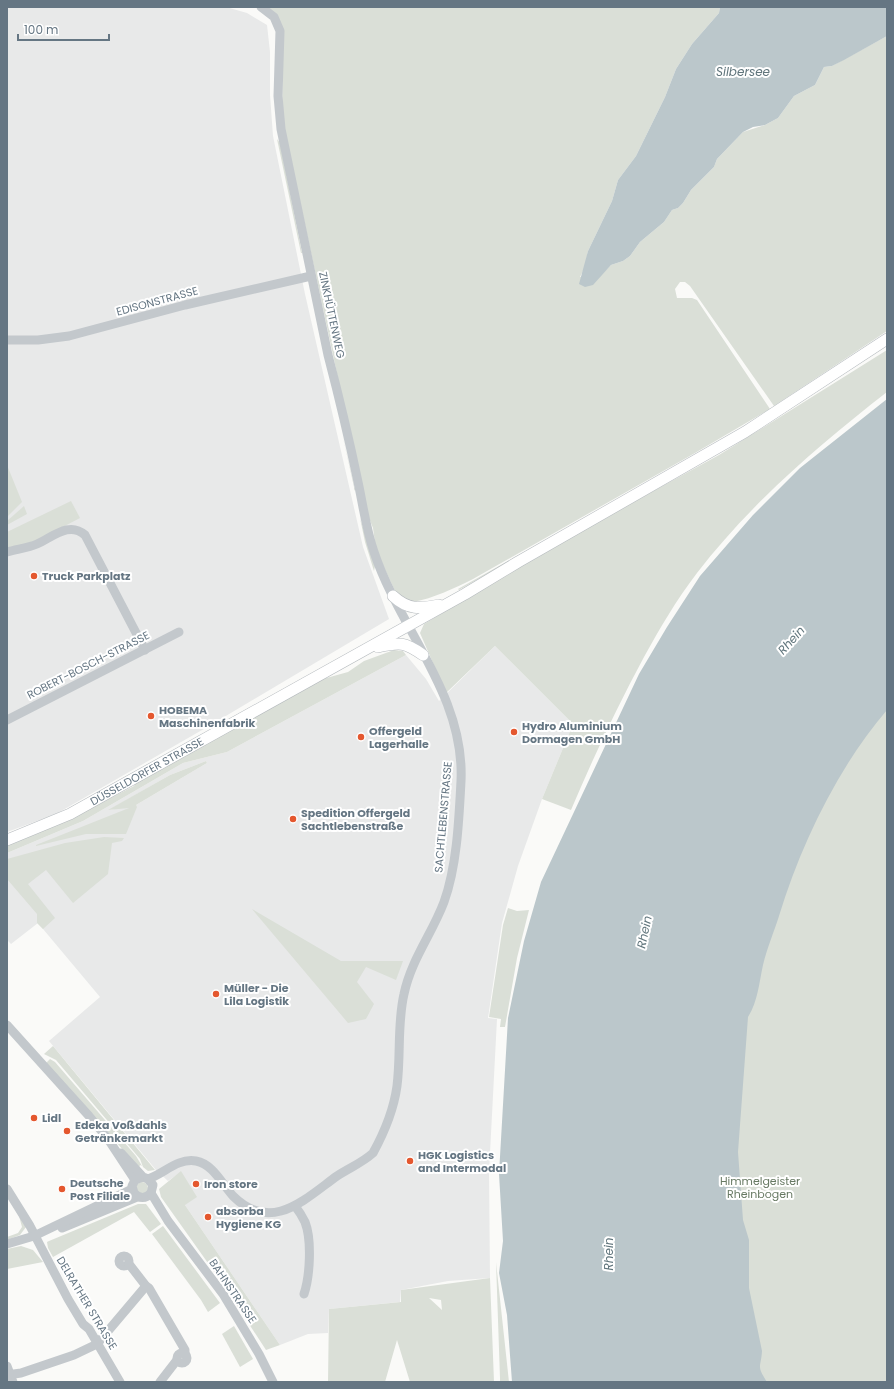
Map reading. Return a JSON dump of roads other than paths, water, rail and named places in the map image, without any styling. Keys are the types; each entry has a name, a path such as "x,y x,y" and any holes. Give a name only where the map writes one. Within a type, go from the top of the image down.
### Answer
{"main road":[{"name":"DÜSSELDORFER STRASSE","path":"7,840 70,814 408,626 745,432 887,339"},
{"path":"393,596 400,602 413,608 448,603"},
{"path":"364,650 401,644 411,646 423,655"}],"street":[{"name":"ZINKHÜTTENWEG","path":"261,7 274,17 280,31 278,115 311,276 368,531 379,567 408,626"},
{"name":"EDISONSTRASSE","path":"7,340 49,339 76,335 185,305 311,276"},
{"path":"7,552 28,547 62,531 75,529 85,535 145,650"},
{"name":"SACHTLEBENSTRASSE","path":"7,1244 34,1236 143,1187 173,1166 186,1161 197,1162 205,1165 234,1196 255,1211 274,1213 296,1206 349,1168 367,1158 379,1142 393,1104 397,1088 401,1008 408,978 420,949 438,915 449,886 454,856 461,780 459,746 450,709 442,688 408,626"},
{"name":"ROBERT-BOSCH-STRASSE","path":"7,720 180,632"},
{"name":"BAHNSTRASSE","path":"7,1025 69,1092 114,1148 166,1217 223,1294 252,1341 273,1382"},
{"name":"DELRATHER STRASSE","path":"7,1189 68,1299 120,1382"},
{"path":"296,1206 305,1222 309,1236 308,1283 304,1294"},
{"path":"128,1264 149,1288 185,1350 185,1355 179,1354 177,1360 160,1382"},
{"path":"9,1374 21,1373 74,1355 97,1344 146,1286"}],"water":[{"name":"Silbersee","path":"720,7 887,7 887,36 832,66 824,67 815,85 794,96 778,118 765,125 753,127 743,132 717,159 714,167 691,190 683,203 678,208 672,210 664,222 640,242 630,256 623,261 611,265 593,285 585,287 579,284 588,251 612,201 618,180 636,156 665,97 676,69 692,44 719,13"},
{"name":"Rhein","path":"887,399 887,710 869,732 837,781 810,834 788,889 765,959 756,998 748,1017 738,1152 743,1220 749,1240 749,1288 762,1351 760,1369 767,1382 512,1382 507,1315 499,1273 503,1241 499,1174 508,1018 524,941 541,882 639,674 700,576 753,515 800,468"}],"place":[{"name":"Truck Parkplatz","path":"34,576"},
{"name":"HOBEMA Maschinenfabrik","path":"151,716"},
{"name":"Hydro Aluminium Dormagen GmbH","path":"514,732"},
{"name":"Offergeld Lagerhalle","path":"361,737"},
{"name":"Spedition Offergeld Sachtlebenstraße","path":"293,819"},
{"name":"Müller - Die Lila Logistik","path":"216,994"},
{"name":"Lidl","path":"34,1118"},
{"name":"Edeka Voßdahls Getränkemarkt","path":"67,1131"},
{"name":"HGK Logistics and Intermodal","path":"410,1161"},
{"name":"Iron store","path":"196,1184"},
{"name":"Deutsche Post Filiale","path":"62,1189"},
{"name":"absorba Hygiene KG","path":"208,1217"}],"park label":[{"name":"Himmelgeister Rheinbogen","path":"760,1187"}]}
